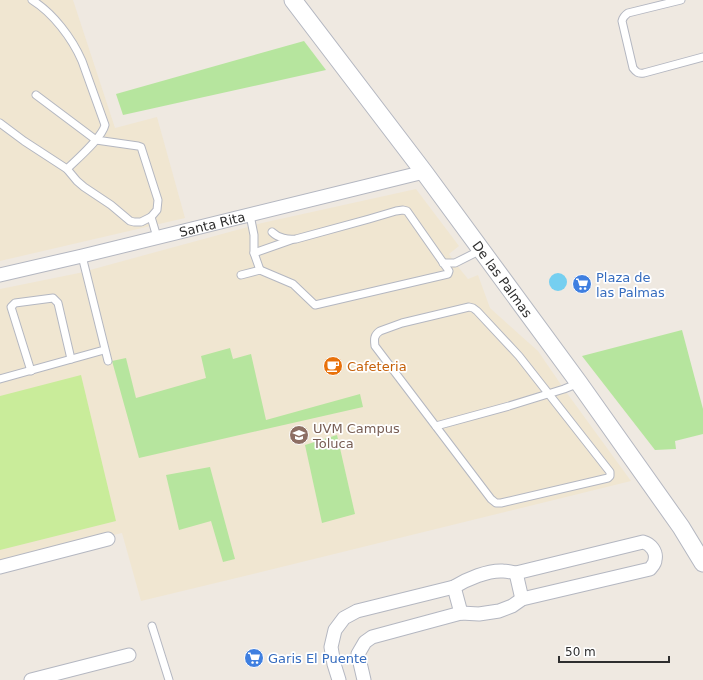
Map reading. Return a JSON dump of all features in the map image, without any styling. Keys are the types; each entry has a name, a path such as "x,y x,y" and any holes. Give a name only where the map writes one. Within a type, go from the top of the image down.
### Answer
{"street":[{"name":"De las Palmas","path":"293,0 424,172 579,383 681,527 703,563"},
{"name":"Santa Rita","path":"0,275 424,172"},
{"path":"0,566 108,539"},
{"path":"339,680 331,647 335,630 344,618 357,611 454,587 466,580 495,571 516,573 643,542 650,545 655,554 656,559 650,569 522,599 512,606 499,611 479,614 461,614 372,637 365,642 358,654 364,680"},
{"path":"516,573 522,599"},
{"path":"454,587 461,614"},
{"path":"31,680 129,655"}],"lane":[{"path":"32,0 42,6 53,18 78,51 105,125 96,140 67,169"},
{"path":"681,0 628,13 622,18 633,68 639,74 703,57"},
{"path":"0,123 24,141 67,169 84,187 111,205 130,221 141,222 151,217 157,210 158,200 141,147 96,140 36,95"},
{"path":"241,275 260,270 293,284 315,305 450,273 405,210 396,211 293,239 254,253"},
{"path":"250,215 254,235 254,253 260,270"},
{"path":"151,217 157,237"},
{"path":"272,232 277,236 293,239"},
{"path":"443,263 455,263 481,250"},
{"path":"82,256 104,350 108,361"},
{"path":"31,371 11,306 15,303 53,298 58,303 71,359"},
{"path":"469,307 473,308 519,356 549,393 610,472 610,476 608,478 496,503 491,499 375,346 374,340 376,333 402,324 469,307"},
{"path":"0,379 104,350"},
{"path":"436,426 509,406 579,383"},
{"path":"152,626 170,680"}],"shaded area":[{"path":"0,0 73,0 115,128 157,117 185,218 0,261"},
{"name":"UVM Campus Toluca","path":"416,189 459,246 449,254 455,263 468,279 478,275 490,308 538,351 631,481 141,601 122,533 0,562 0,289 79,273 262,223"}],"green space":[{"path":"304,41 326,70 123,115 116,94"},
{"path":"682,330 703,409 703,434 675,441 676,449 655,450 582,356"},
{"path":"230,348 233,359 251,354 266,420 360,394 363,407 139,458 112,361 126,358 136,398 206,378 201,356"},
{"path":"81,375 116,521 0,550 0,396"},
{"path":"337,435 355,514 322,523 305,445"},
{"path":"210,467 235,559 223,562 211,521 179,530 166,475"}],"water":[{"path":"558,273 564,276 567,282 564,288 558,291 552,288 549,282 552,276"}],"place":[{"name":"Plaza de las Palmas","path":"582,284"},
{"name":"Cafeteria","path":"333,366"},
{"name":"UVM Campus Toluca","path":"299,435"},
{"name":"Garis El Puente","path":"254,658"}]}
